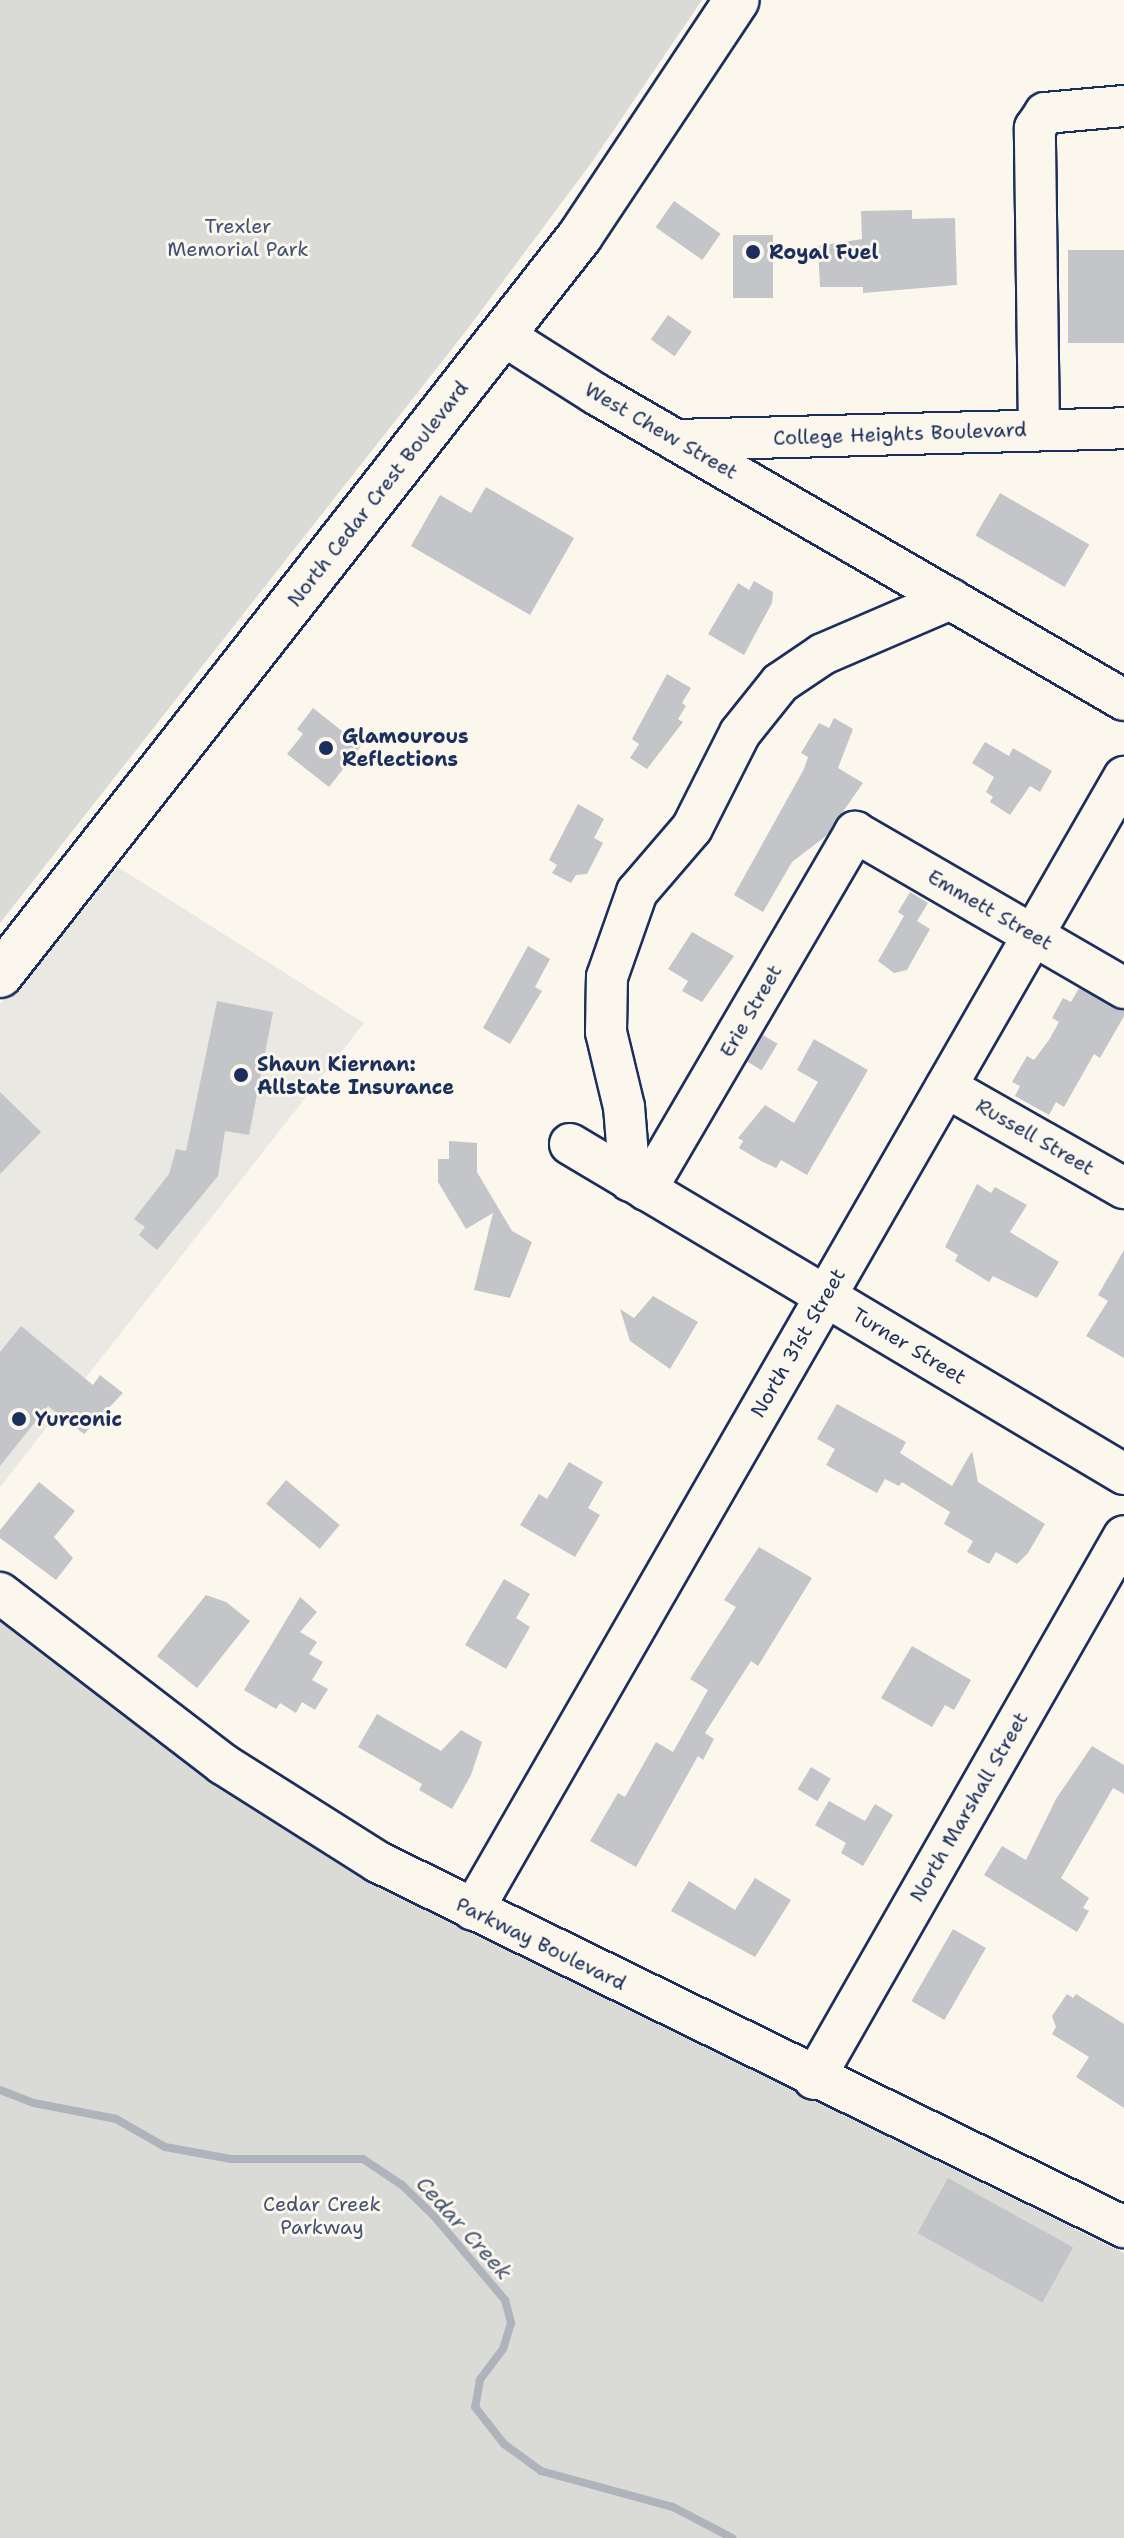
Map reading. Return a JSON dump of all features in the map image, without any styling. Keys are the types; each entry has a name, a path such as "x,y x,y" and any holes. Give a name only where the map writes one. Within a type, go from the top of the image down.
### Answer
{"main road":[{"name":"North Cedar Crest Boulevard","path":"0,975 580,236 737,0"}],"street":[{"path":"1039,430 1035,128 1045,113 1124,106"},
{"name":"West Chew Street","path":"503,335 675,440 1124,700"},
{"name":"College Heights Boulevard","path":"675,440 1124,428"},
{"name":"West Chew Street","path":"783,437 787,477 822,525"},
{"path":"638,1185 606,1032 607,977 637,892 692,828 740,733 780,683 823,654 951,599"},
{"name":"North 31st Street","path":"473,1910 1124,777"},
{"name":"Erie Street","path":"638,1185 855,832"},
{"name":"Emmett Street","path":"855,832 1124,988"},
{"name":"Russell Street","path":"946,1087 1124,1188"},
{"name":"Turner Street","path":"570,1144 1124,1474"},
{"name":"North Marshall Street","path":"814,2079 1124,1536"},
{"name":"Parkway Boulevard","path":"0,1593 287,1808 473,1910 814,2079 1124,2227"}],"shaded area":[{"path":"113,864 364,1023 0,1487 0,1004"}],"green space":[{"name":"Trexler Memorial Park","path":"0,0 702,0 592,162 466,331 0,923"},
{"name":"Cedar Creek Parkway","path":"0,1611 238,1800 393,1893 1124,2253 1124,2538 0,2538"}],"building":[{"name":"Royal Fuel","path":"674,201 721,234 702,260 656,227"},
{"path":"912,210 912,219 955,218 957,285 863,293 863,287 820,287 818,246 862,239 861,211"},
{"name":"Royal Fuel","path":"733,235 773,235 773,298 733,298"},
{"path":"1068,250 1124,250 1124,343 1068,343"},
{"path":"668,315 692,332 675,356 651,340"},
{"path":"486,487 574,538 530,615 411,546 440,495 471,513"},
{"path":"1000,493 1089,544 1065,587 976,535"},
{"path":"754,581 773,592 772,603 744,655 708,634 738,583 749,590"},
{"path":"667,674 691,688 682,703 686,706 678,719 683,722 647,769 630,758 639,744 632,739"},
{"name":"Glamourous Reflections","path":"313,708 361,746 329,787 287,754 303,734 297,729"},
{"path":"834,718 853,729 838,768 863,783 826,836 792,862 763,912 734,895 804,769 808,757 801,753 819,723 829,728"},
{"path":"985,742 1009,756 1013,748 1052,771 1040,792 1030,786 1010,815 990,802 993,797 986,792 994,777 972,763"},
{"path":"578,804 604,819 594,838 603,843 587,874 576,875 571,883 552,873 557,865 549,860"},
{"path":"910,892 928,903 917,921 930,929 907,970 894,973 878,961 904,916 898,912"},
{"path":"692,932 734,956 702,1002 682,991 688,981 668,969"},
{"path":"528,946 550,959 535,987 542,991 510,1044 483,1028"},
{"path":"1079,988 1124,1011 1124,1016 1100,1058 1094,1054 1064,1107 1056,1102 1049,1115 1015,1096 1020,1086 1012,1082 1027,1056 1034,1060 1049,1040 1059,1022 1052,1018 1063,998 1071,1002"},
{"path":"217,1001 273,1012 249,1135 225,1131 218,1176 157,1250 139,1235 145,1227 134,1219 169,1174 176,1149 186,1151"},
{"path":"763,1035 778,1044 762,1070 747,1062"},
{"path":"814,1039 868,1070 807,1175 781,1160 776,1168 761,1161 739,1148 743,1141 738,1138 765,1105 794,1123 818,1082 797,1070"},
{"path":"0,1092 41,1132 0,1174"},
{"path":"449,1141 477,1143 477,1172 512,1231 532,1242 510,1298 474,1290 493,1213 466,1229 438,1182 438,1159 449,1159"},
{"path":"977,1184 991,1193 995,1187 1027,1205 1010,1232 1059,1262 1037,1298 993,1276 989,1282 955,1261 958,1255 945,1247"},
{"path":"1124,1250 1124,1358 1086,1336 1108,1301 1098,1295"},
{"path":"653,1296 698,1322 670,1369 630,1341 620,1309 634,1318"},
{"name":"Yurconic","path":"21,1326 93,1385 100,1375 123,1393 84,1434 48,1406 0,1466 0,1352"},
{"path":"837,1404 906,1442 900,1453 952,1486 972,1451 978,1482 1045,1524 1028,1553 1017,1564 996,1552 989,1564 967,1552 973,1541 944,1524 950,1512 902,1482 899,1486 885,1479 877,1493 826,1465 835,1449 817,1439"},
{"path":"569,1462 603,1482 588,1508 600,1515 575,1557 520,1525 539,1494 547,1499"},
{"path":"286,1480 340,1525 320,1549 266,1504"},
{"path":"39,1482 75,1511 54,1537 73,1558 56,1580 0,1538 0,1530"},
{"path":"759,1547 812,1578 758,1666 751,1661 705,1733 714,1739 703,1760 698,1756 636,1867 590,1841 618,1793 625,1797 656,1742 673,1752 708,1690 690,1679 736,1607 724,1600"},
{"path":"504,1579 530,1594 516,1618 530,1627 506,1669 465,1645"},
{"path":"206,1595 226,1602 250,1621 197,1688 157,1656"},
{"path":"300,1597 317,1612 300,1632 317,1642 309,1654 323,1662 312,1680 328,1689 315,1710 302,1702 296,1713 280,1703 276,1709 244,1690"},
{"path":"912,1646 971,1680 954,1710 945,1705 932,1727 881,1698"},
{"path":"377,1714 441,1751 461,1730 482,1742 471,1775 452,1809 419,1790 422,1784 358,1747"},
{"path":"1092,1746 1124,1765 1124,1794 1113,1788 1061,1878 1089,1898 1083,1908 1089,1911 1077,1932 984,1875 1002,1846 1026,1860 1056,1799"},
{"path":"811,1767 831,1779 817,1801 798,1789"},
{"path":"829,1801 865,1821 875,1804 893,1815 863,1866 841,1853 846,1843 815,1825"},
{"path":"755,1878 791,1900 755,1957 671,1911 689,1881 735,1910"},
{"path":"953,1929 986,1948 944,2020 911,2001"},
{"path":"1067,1994 1073,1998 1076,1994 1124,2024 1124,2108 1076,2077 1089,2057 1052,2034 1056,2027 1052,2016"},
{"path":"948,2178 1073,2247 1043,2302 917,2233"}],"waterway":[{"name":"Cedar Creek","path":"0,2090 34,2103 116,2119 165,2147 231,2159 363,2159 402,2185 434,2216 505,2300 511,2323 503,2349 480,2380 475,2407 504,2444 541,2471 673,2507 732,2538"}],"place":[{"name":"Royal Fuel","path":"753,252"},
{"name":"Glamourous Reflections","path":"326,748"},
{"name":"Shaun Kiernan: Allstate Insurance","path":"241,1075"},
{"name":"Yurconic","path":"19,1419"}]}
